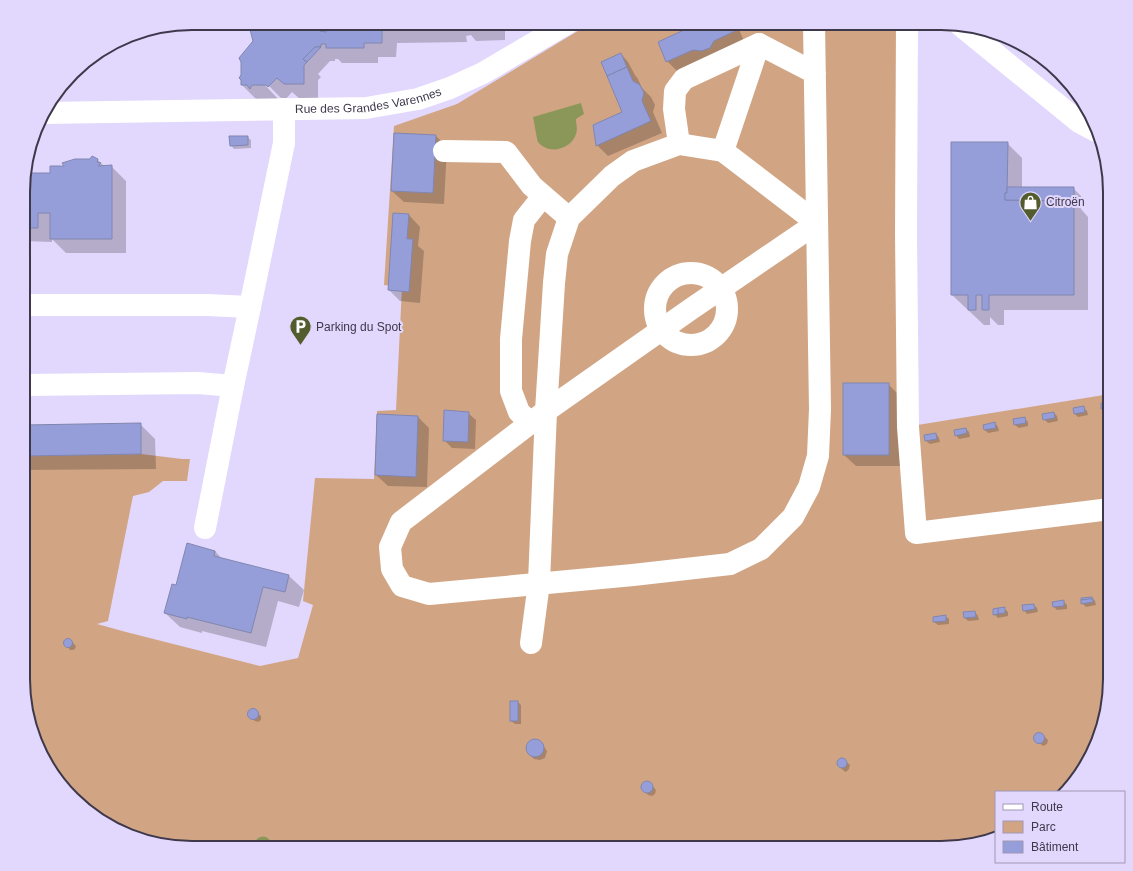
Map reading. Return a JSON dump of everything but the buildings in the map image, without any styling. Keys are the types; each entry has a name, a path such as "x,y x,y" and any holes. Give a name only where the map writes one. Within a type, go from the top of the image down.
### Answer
{"street":[{"name":"Rue des Grandes Varennes","path":"51,112 366,108 418,99 450,88 483,73 556,30"},
{"path":"814,30 820,409 818,456 809,487 793,517 761,549 730,564 633,575 429,594 402,586 392,569 390,547 401,522 538,417 817,223"},
{"path":"906,30 908,427 916,533 1103,510"},
{"path":"970,33 1085,119"},
{"path":"759,44 815,73"},
{"path":"679,144 674,109 675,91 684,79 759,44"},
{"path":"723,151 759,44"},
{"path":"205,528 284,143 284,109"},
{"path":"531,643 539,583 538,417 557,254 569,218 612,176 633,161 679,144 723,151 817,223"},
{"path":"444,151 506,152 532,186 569,218"},
{"path":"538,417 519,412 511,391 510,339 520,241 524,220 543,196"},
{"path":"688,273 698,274 715,282 721,289 726,299 727,310 725,321 719,331 712,338 703,343 693,345 682,344 674,341 662,330 657,320 655,309 657,298 662,288 669,280 688,273"},
{"path":"30,305 200,305 250,307"},
{"path":"30,385 198,383 233,386"}],"green space":[{"path":"579,30 896,30 899,428 1103,395 1102,700 1091,741 1076,769 1063,786 1057,791 995,791 995,831 972,838 951,841 182,841 161,838 130,829 102,814 85,801 70,786 57,769 42,741 31,700 30,456 141,454 190,459 187,481 163,481 149,492 133,496 108,621 97,624 260,666 298,658 313,605 303,601 315,478 374,479 377,411 396,410 402,287 384,285 394,126 457,104"}],"shaded area":[{"path":"581,103 584,114 576,119 577,132 569,144 559,149 553,149 542,146 538,142 533,117"}],"place":[{"name":"Citroën","path":"1030,222"},
{"name":"Parking du Spot","path":"300,346"}]}
